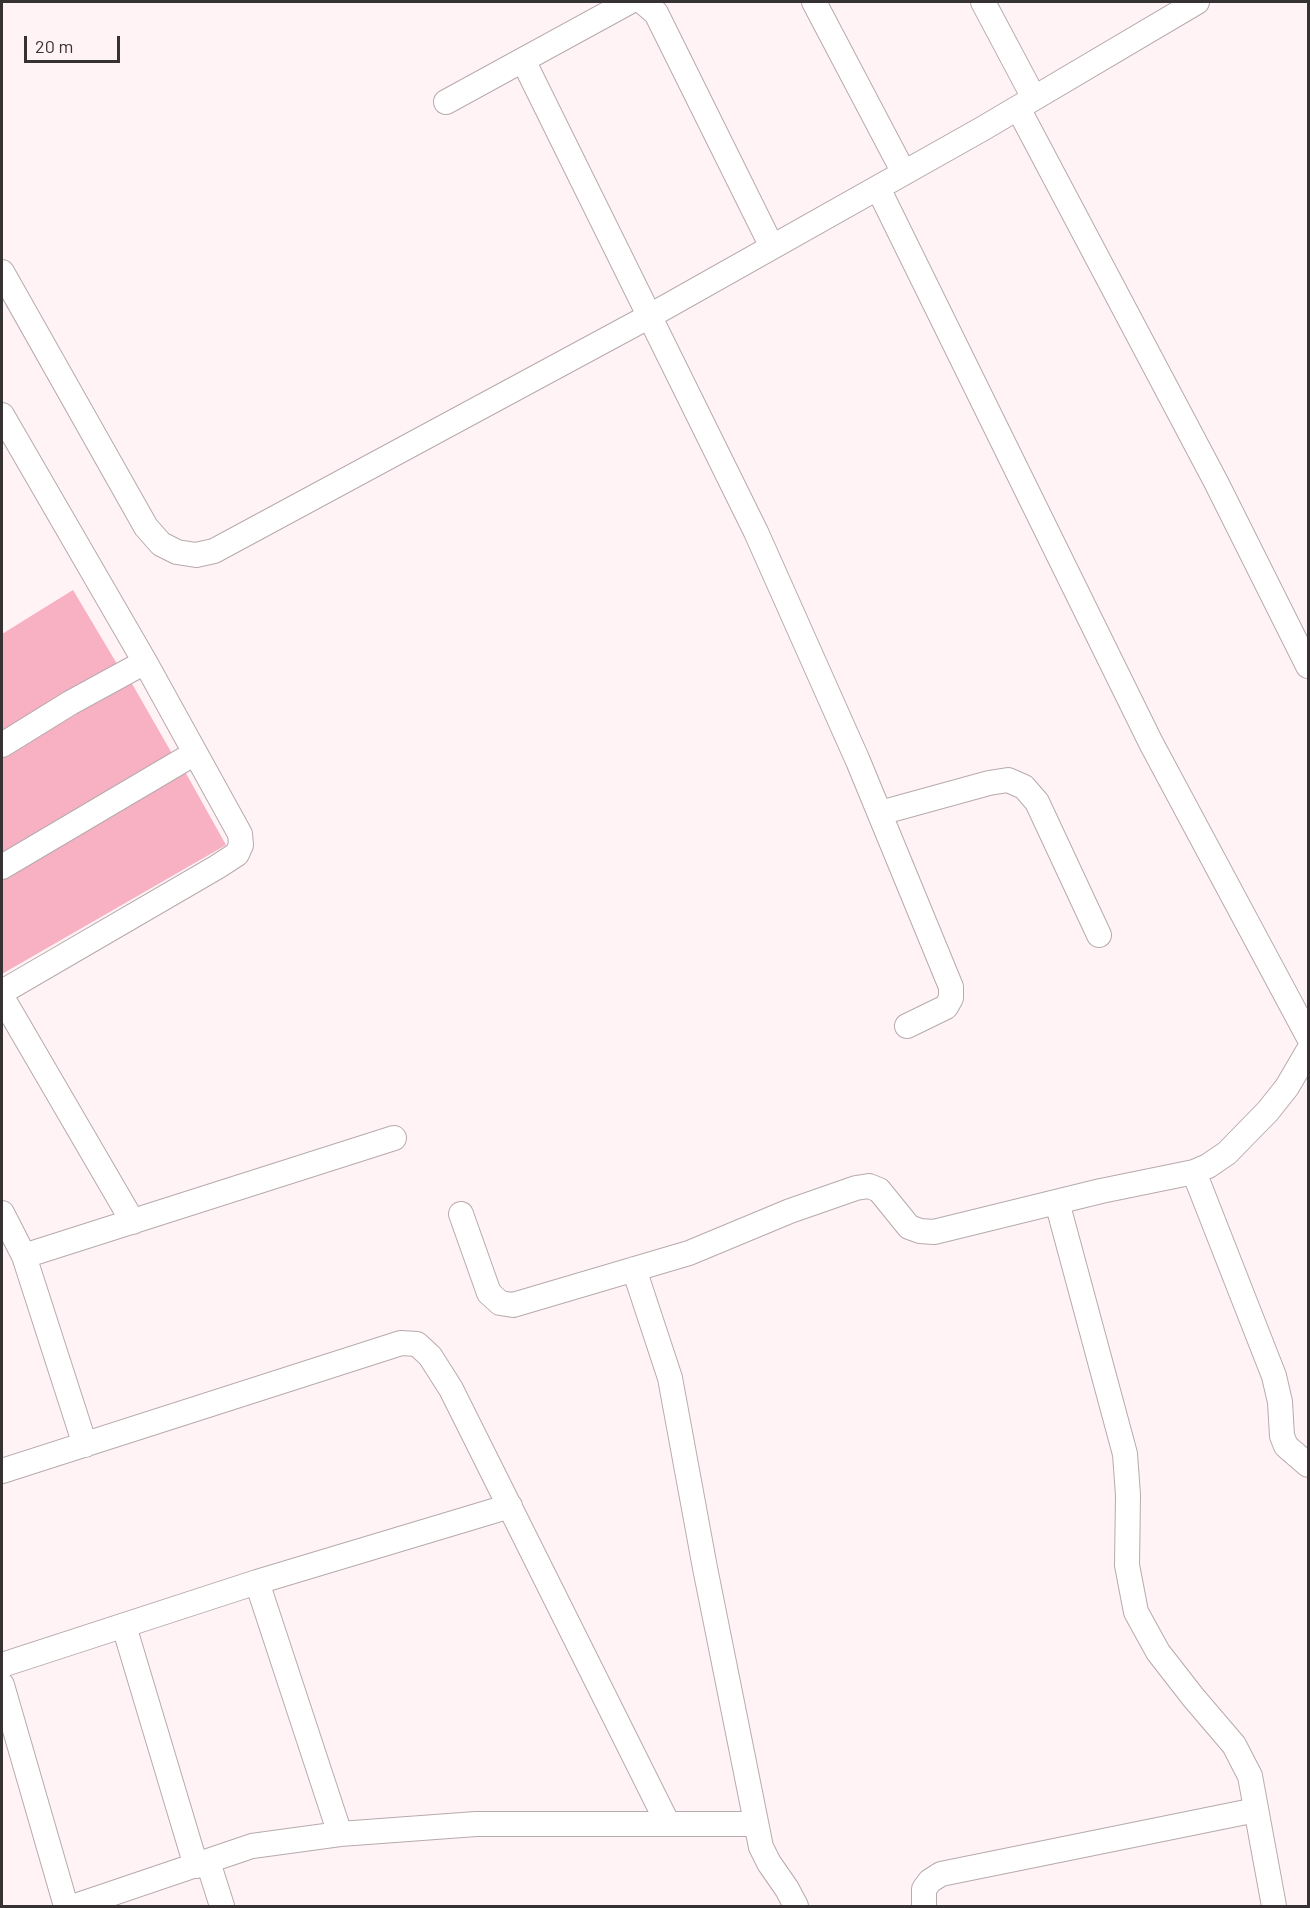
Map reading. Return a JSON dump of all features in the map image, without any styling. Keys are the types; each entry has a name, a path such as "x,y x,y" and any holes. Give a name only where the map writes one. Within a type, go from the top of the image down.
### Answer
{"street":[{"path":"446,102 629,2"},
{"path":"643,2 656,13 772,247"},
{"path":"814,2 904,173"},
{"path":"983,2 1026,103 1308,666"},
{"path":"2,272 146,527 161,544 177,552 196,555 214,551 648,317 878,188 1197,2"},
{"path":"523,60 756,532 880,813 951,987 951,998 946,1007 907,1026"},
{"path":"878,188 1151,743 1308,1036"},
{"path":"2,415 145,662 240,834 241,845 237,854 2,992"},
{"path":"2,745 145,662"},
{"path":"2,867 195,753"},
{"path":"880,813 989,783 1008,780 1024,787 1037,802 1099,935"},
{"path":"2,997 133,1222"},
{"path":"460,1214 489,1293 500,1303 513,1305 689,1253 790,1211 856,1188 869,1186 879,1190 909,1227 934,1232 1194,1172 1208,1166 1227,1153 1268,1111 1287,1087 1308,1051"},
{"path":"24,1256 394,1138"},
{"path":"1194,1172 1274,1376 1280,1402 1282,1436 1286,1446 1293,1454 1308,1465"},
{"path":"1057,1202 1125,1454 1128,1495 1127,1565 1136,1612 1158,1652 1234,1744 1250,1776 1274,1906"},
{"path":"2,1213 24,1256 85,1445"},
{"path":"634,1269 670,1378 707,1580 761,1846 787,1901"},
{"path":"2,1471 401,1343 417,1344 430,1356 451,1389 668,1824"},
{"path":"2,1665 257,1582 510,1506"},
{"path":"257,1582 340,1834"},
{"path":"124,1626 202,1864 222,1906"},
{"path":"2,1685 66,1906"},
{"path":"924,1906 924,1889 930,1881 941,1874 1256,1810"},
{"path":"75,1906 252,1846 340,1834 476,1824 756,1824"}],"building":[{"path":"73,590 120,669 2,741 2,634"},
{"path":"131,682 174,757 2,858 2,758"},
{"path":"183,768 226,845 2,974 2,873"}]}
